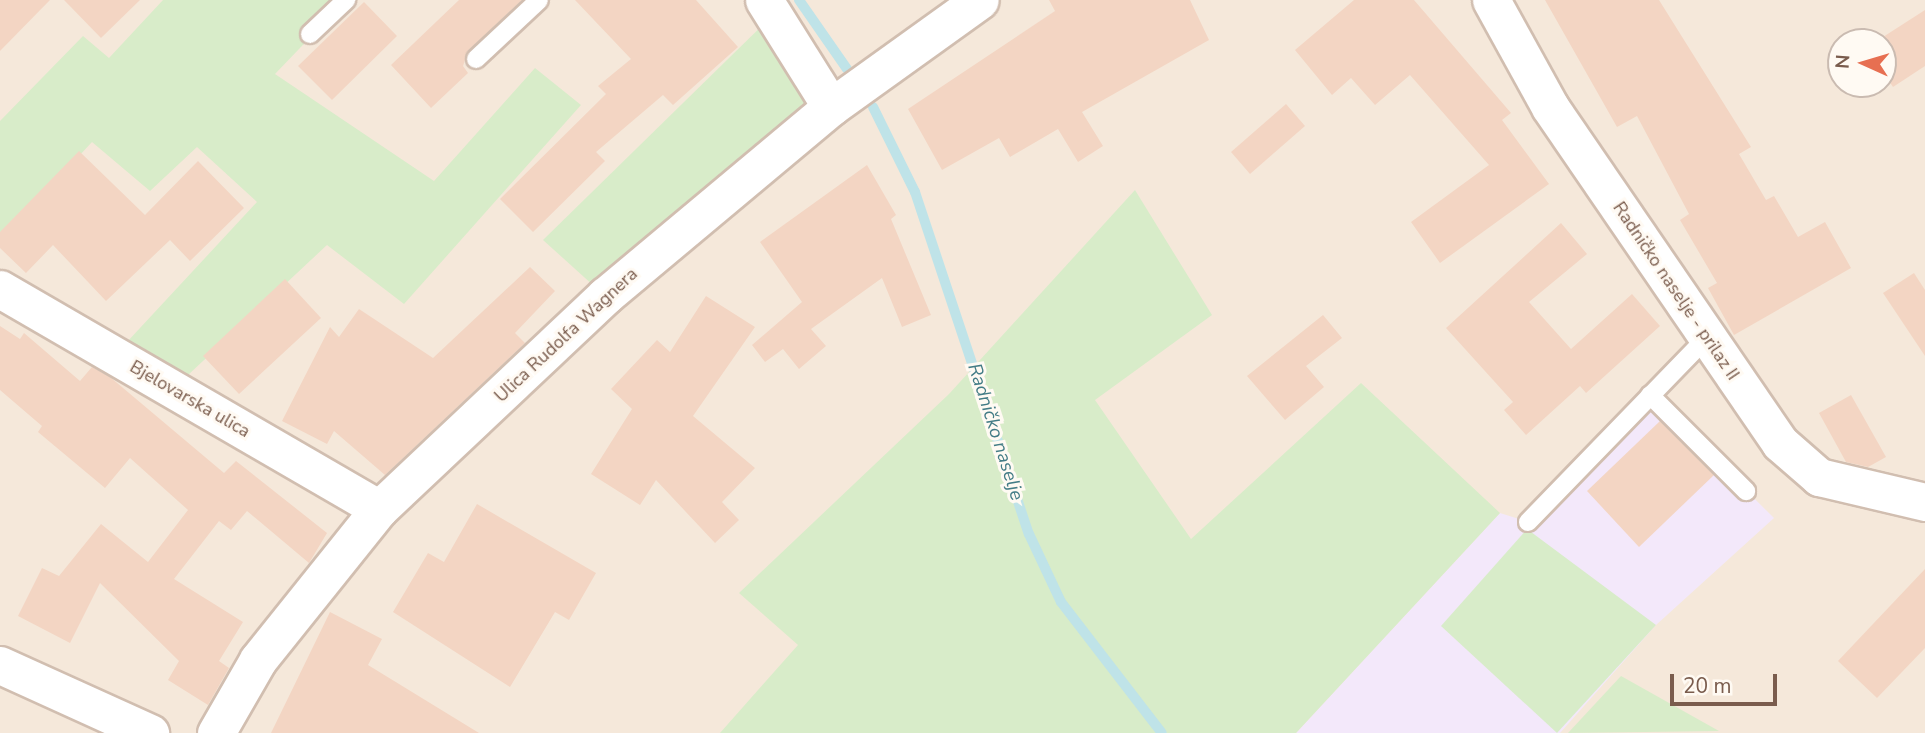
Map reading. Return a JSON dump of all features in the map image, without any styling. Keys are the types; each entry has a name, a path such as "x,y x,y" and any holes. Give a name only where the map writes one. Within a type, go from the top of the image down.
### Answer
{"street":[{"path":"764,0 831,107"},
{"name":"Ulica Rudolfa Wagnera","path":"216,733 258,660 379,509 605,296 831,107 980,0"},
{"name":"Radničko naselje - prilaz II","path":"1491,0 1550,107 1780,443 1819,477 1925,502"},
{"name":"Bjelovarska ulica","path":"0,289 379,509"},
{"path":"0,665 150,733"}],"lane":[{"path":"310,34 346,0"},
{"path":"476,59 539,0"},
{"path":"1528,522 1708,336"},
{"path":"1650,395 1746,491"}],"shaded area":[{"path":"0,0 1925,0 1925,733 0,733"},
{"path":"1650,395 1774,518 1656,625 1560,733 1296,733 1500,513 1528,522"}],"green space":[{"path":"163,0 346,0 275,74 434,181 535,68 581,105 404,304 327,245 173,389 114,356 257,202 197,147 150,191 92,142 0,241 0,121 83,36 109,58"},
{"path":"773,15 831,107 605,296 543,240"},
{"path":"1135,190 1212,315 1095,400 1191,539 1361,383 1500,513 1296,733 720,733 798,645 739,593 949,394"},
{"path":"1527,529 1656,625 1557,733 1441,626"},
{"path":"1621,676 1719,731 1568,733"}],"building":[{"path":"0,0 50,0 0,51"},
{"path":"64,0 140,0 101,38"},
{"path":"459,0 522,0 468,51 463,66 468,73 431,108 391,65"},
{"path":"575,0 696,0 738,47 673,105 663,95 596,152 605,161 533,232 500,199 606,94 598,86 631,59"},
{"path":"1049,0 1190,0 1209,40 1082,112 1103,146 1078,162 1058,129 1010,157 999,138 942,170 908,109 1055,11"},
{"path":"1354,0 1414,0 1511,113 1502,120 1549,184 1440,263 1411,222 1489,165 1410,75 1375,105 1351,78 1332,95 1295,50"},
{"path":"1545,0 1659,0 1751,147 1739,154 1766,200 1774,196 1798,237 1825,222 1851,268 1734,335 1708,288 1717,283 1680,220 1689,214 1637,116 1617,127"},
{"path":"364,2 397,36 332,100 298,66"},
{"path":"1925,10 1925,66 1897,84 1897,28"},
{"path":"1286,104 1305,126 1250,174 1231,152"},
{"path":"79,151 145,215 198,161 244,208 190,261 170,240 106,301 53,245 26,273 0,248 0,232"},
{"path":"867,165 896,215 891,219 931,315 902,327 882,278 811,329 826,346 799,369 783,349 765,362 752,345 802,302 760,242"},
{"path":"1561,223 1587,254 1529,302 1571,349 1632,294 1660,326 1586,393 1580,386 1526,435 1504,410 1513,402 1446,328"},
{"path":"530,267 555,291 515,333 525,343 385,475 334,431 327,444 282,421 330,327 339,337 359,309 433,358"},
{"path":"1914,273 1925,290 1925,356 1883,293"},
{"path":"285,279 321,318 239,394 203,356"},
{"path":"706,296 755,327 693,416 755,468 722,502 739,520 715,543 656,480 640,505 591,474 632,409 611,389 657,340 670,352"},
{"path":"1323,315 1342,338 1306,366 1324,387 1285,420 1247,376"},
{"path":"0,326 20,339 24,333 80,381 92,367 110,377 224,473 236,461 327,533 309,563 247,511 231,530 219,521 174,579 243,622 219,661 229,668 208,705 168,680 179,661 100,583 70,643 18,616 42,568 59,576 101,524 148,562 188,510 130,458 105,488 38,432 42,426 0,390"},
{"path":"1851,395 1886,457 1868,467 1846,462 1819,413"},
{"path":"1660,421 1714,475 1639,547 1587,491"},
{"path":"477,504 596,573 569,620 555,612 510,687 393,612 428,553 444,562"},
{"path":"1925,569 1925,648 1877,698 1838,661"},
{"path":"330,612 382,639 368,665 479,733 271,733"}],"waterway":[{"name":"Radničko naselje","path":"799,0 847,69"},
{"name":"Radničko naselje","path":"873,107 915,192 1029,534 1061,602 1162,733"}]}
